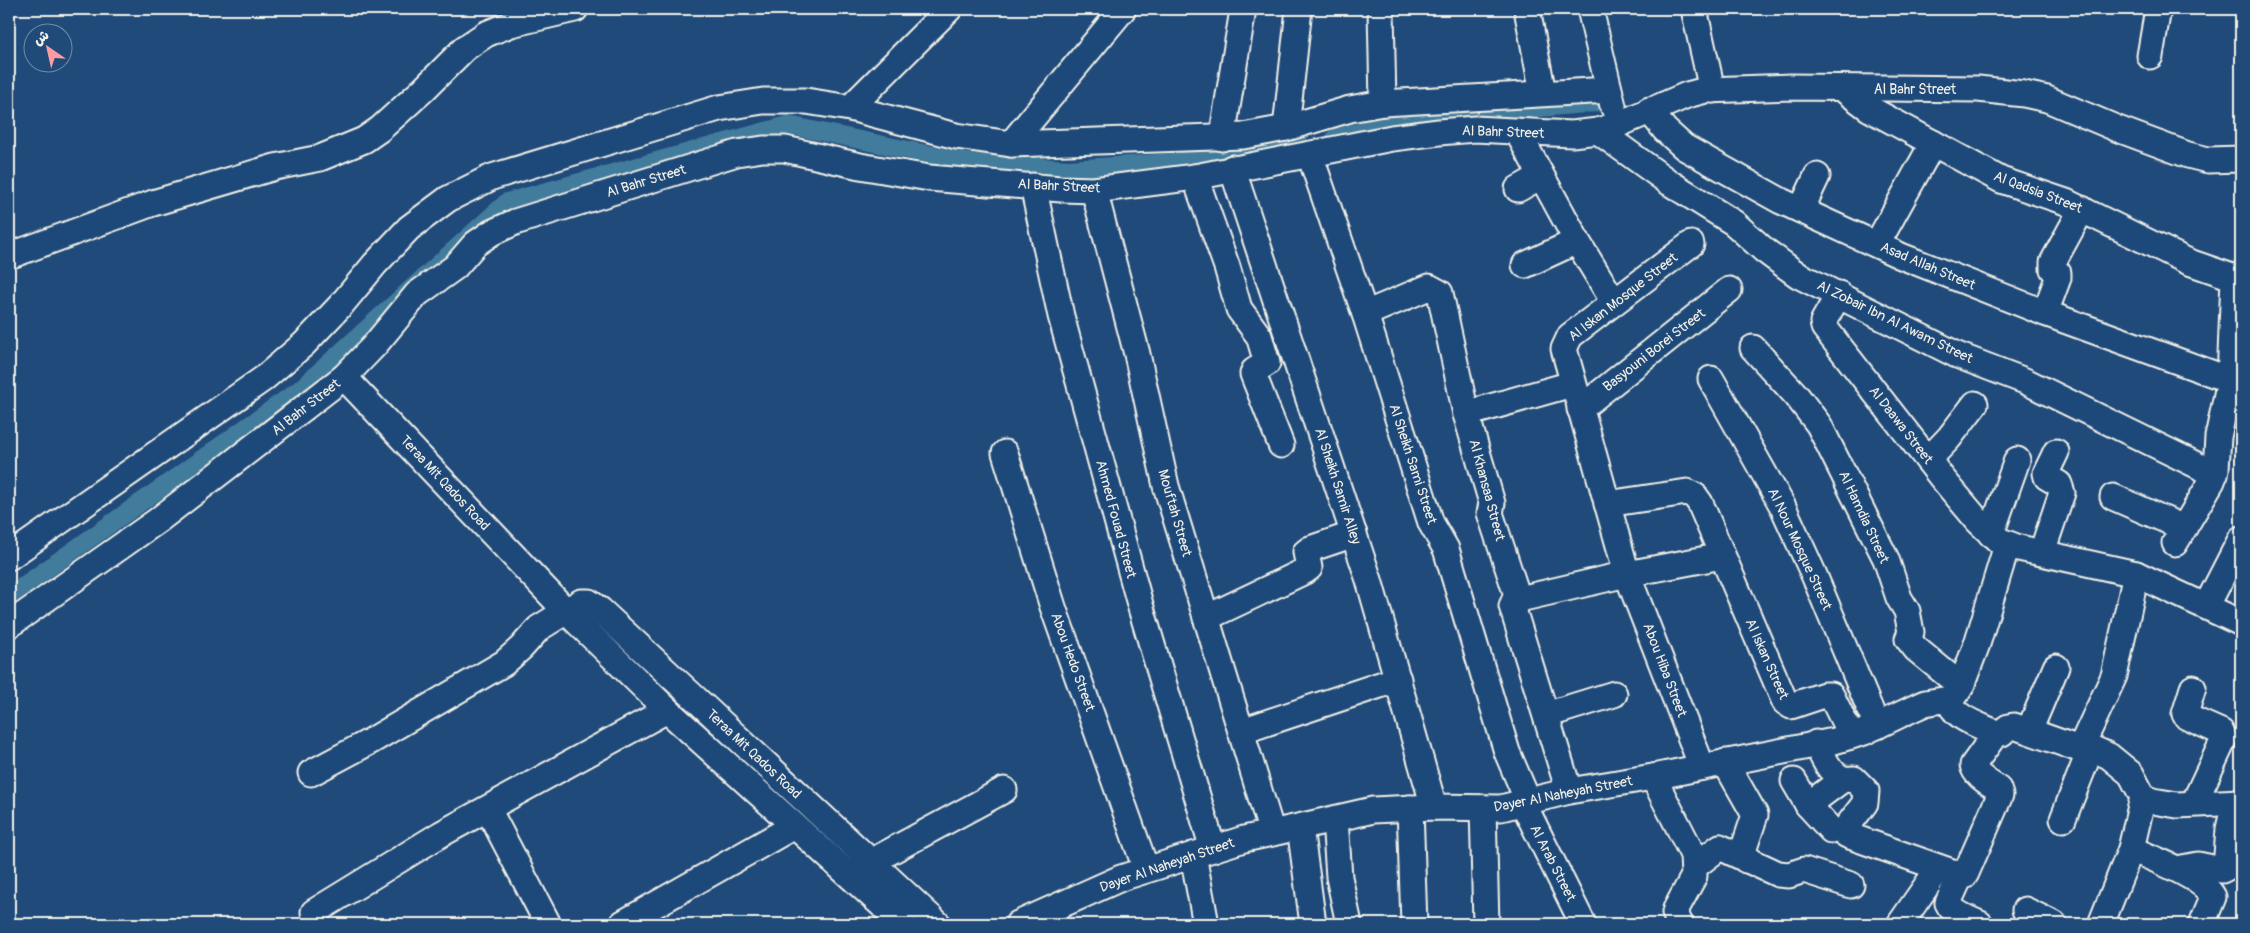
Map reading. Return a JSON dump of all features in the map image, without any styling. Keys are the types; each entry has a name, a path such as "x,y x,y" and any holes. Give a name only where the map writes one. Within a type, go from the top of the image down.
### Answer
{"street":[{"path":"9,256 153,203 275,167 320,158 364,140 380,129 423,90 465,48 486,34 511,24 575,9"},
{"path":"850,108 949,9"},
{"path":"1011,144 1123,9"},
{"path":"1286,128 1299,9"},
{"path":"1380,9 1383,103"},
{"path":"1527,9 1543,93"},
{"path":"1590,9 1609,90 1608,128"},
{"path":"1694,9 1712,90"},
{"path":"2150,56 2158,9"},
{"path":"1222,138 1242,16"},
{"name":"Al Bahr Street","path":"9,557 263,379 304,344 409,228 448,199 492,177 719,108 763,101 806,101 850,108 956,136 1011,144 1222,138 1286,128 1350,109 1383,103 1438,115 1475,129 1572,134 1608,128 1687,95 1712,90 1791,87 1978,89 2047,98 2118,129 2188,156 2208,160 2241,159"},
{"name":"Al Qadsia Street","path":"1842,89 1870,109 2000,180 2082,209 2189,262 2238,279"},
{"name":"Al Bahr Street","path":"9,625 157,522 344,377 374,346 417,294 455,266 475,244 491,233 515,222 737,153 763,149 785,149 860,166 929,178 1094,190 1195,177 1232,168 1310,155 1392,138 1438,115 1543,93 1609,90"},
{"name":"Asad Allah Street","path":"1649,110 1665,130 1684,147 1801,210 1901,256 2045,313 2230,380"},
{"name":"Al Zobair Ibn Al Awam Street","path":"1608,128 1670,183 1734,223 1764,250 1798,275 1958,354 2025,382 2215,474"},
{"path":"1517,131 1577,241 1614,302"},
{"path":"1877,244 1933,144"},
{"name":"Al Sheikh Sami Street","path":"1310,155 1365,314 1431,523 1446,550 1507,752 1525,802"},
{"name":"Al Sheikh Samir Alley","path":"1232,168 1369,580 1434,807"},
{"path":"1518,189 1541,176"},
{"path":"1801,210 1817,176"},
{"path":"1195,177 1227,267 1239,309 1244,318 1256,331 1261,341 1267,363 1254,371 1253,374 1281,445"},
{"name":"Ahmed Fouad Street","path":"1033,186 1061,316 1141,608 1203,852 1206,924"},
{"name":"Mouftah Street","path":"1094,190 1137,354 1166,486 1272,833"},
{"path":"2045,313 2058,278 2058,273 2053,269 2053,262 2082,209"},
{"path":"1525,265 1577,241"},
{"name":"Al Iskan Mosque Street","path":"1572,384 1564,349 1570,336 1691,244"},
{"path":"2114,497 2180,536 2215,474 2218,437 2230,380 2238,279"},
{"name":"Al Khansaa Street","path":"1365,314 1429,287 1437,290 1440,294 1466,414 1492,502 1490,513 1517,595 1512,606 1569,791"},
{"name":"Basyouni Borei Street","path":"1580,409 1728,290"},
{"name":"Al Daawa Street","path":"1839,294 1823,324 1962,503 1999,539"},
{"name":"Al Hamdia Street","path":"1753,348 1796,395 1819,425 1878,543 1899,598 1907,611 1911,632 1908,640 1955,693 1951,708 1958,715 1996,733"},
{"name":"Teraa Mit Qados Road","path":"344,377 566,611 667,710 903,924"},
{"name":"Al Nour Mosque Street","path":"1711,379 1783,508 1814,575 1877,726"},
{"path":"1466,414 1572,384 1627,574"},
{"path":"1928,460 1949,438 1975,404"},
{"path":"2042,552 2062,493 2058,484 2047,477 2056,452"},
{"name":"Abou Hedo Street","path":"1005,453 1053,606 1146,869"},
{"path":"1955,693 1993,596 1999,539 2016,460"},
{"name":"Al Iskan Street","path":"1607,504 1687,492 1692,493 1698,500 1787,704 1791,706 1824,695 1831,695 1851,736"},
{"path":"1206,618 1308,570 1310,565 1306,552 1310,548 1354,534"},
{"path":"1999,539 2042,552 2136,574 2241,623"},
{"path":"2207,606 2241,539"},
{"path":"1515,600 1627,574 1722,556"},
{"name":"Abou Hiba Street","path":"1627,574 1714,764 1755,815 1744,848 1746,860"},
{"path":"2063,819 2086,748 2114,676 2136,574"},
{"name":"Teraa Mit Qados Road","path":"566,611 581,602 589,602 600,610 938,924"},
{"path":"311,773 371,742 504,663 539,628 566,611"},
{"path":"2029,731 2056,667"},
{"path":"1242,731 1398,679"},
{"path":"2193,688 2185,714 2187,717 2221,732 2224,739 2194,803"},
{"name":"Dayer Al Naheyah Street","path":"1018,924 1121,878 1146,869 1272,833 1373,810 1434,807 1501,808 1569,791 1653,777 1851,736 1925,703 1955,693"},
{"path":"1546,715 1614,694"},
{"path":"314,912 441,834 667,710"},
{"path":"1808,805 1843,779 1854,779 1866,791 1867,797 1865,803 1846,828 1847,835 1948,873 1964,876 2000,795 1998,789 1977,774 1973,768 1996,733 2002,733 2011,726 2109,756 2131,774 2143,797 2131,849 2101,924"},
{"path":"1816,743 1829,766 1843,779"},
{"path":"1653,777 1693,855 1695,866 1691,883 1676,909 1680,924"},
{"path":"1794,781 1808,805 1831,830"},
{"path":"848,874 1004,790"},
{"path":"2143,797 2166,804 2238,802 2229,829 2226,868 2222,870 2198,865 2177,869"},
{"name":"Al Arab Street","path":"1525,802 1583,924"},
{"path":"1410,808 1414,924"},
{"path":"1484,808 1486,924"},
{"path":"488,809 548,924"},
{"path":"1335,819 1339,878 1349,924"},
{"path":"623,923 794,826"},
{"path":"1300,827 1313,924"},
{"path":"1695,866 1720,848 1778,874 1789,874 1804,870 1851,884"},
{"path":"2131,849 2177,869 2211,893 2213,897 2202,924"},
{"path":"1900,924 1948,873"},
{"path":"1948,873 1949,906 1980,924"},
{"path":"2025,910 2054,924"}],"waterway":[{"path":"1335,138 1404,120 1595,103"},
{"path":"9,596 300,389 507,202 788,125 966,162 1069,169 1175,162 1300,145"}]}
